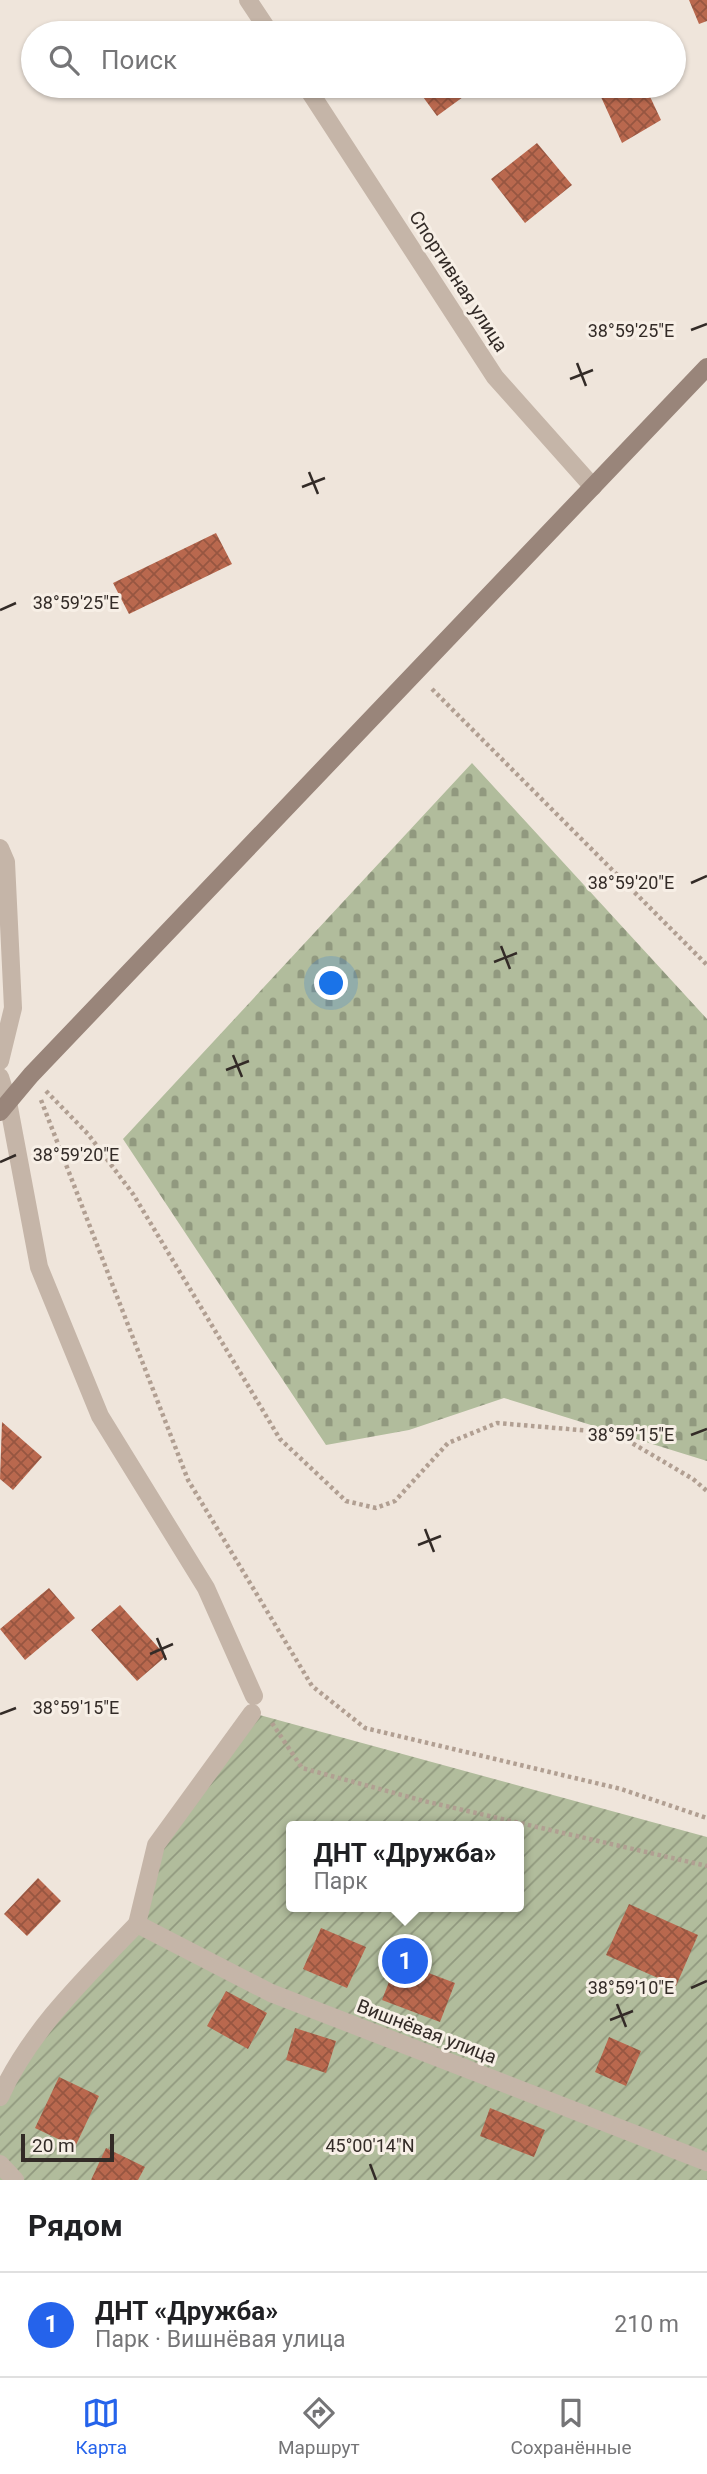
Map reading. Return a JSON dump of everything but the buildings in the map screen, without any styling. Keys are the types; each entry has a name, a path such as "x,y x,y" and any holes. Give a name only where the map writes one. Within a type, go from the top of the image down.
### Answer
{"street":[{"path":"248,0 262,21"},
{"name":"Спортивная улица","path":"314,98 495,377 593,487"},
{"path":"4,1107 31,1075 707,367"},
{"path":"0,848 6,862 13,1008 0,1061"},
{"path":"0,1077 4,1107 39,1266 100,1416 206,1588 253,1705 156,1845 137,1924 67,1997 8,2078 0,2097"},
{"name":"Вишнёвая улица","path":"137,1924 271,1993 707,2162"},
{"path":"0,2164 15,2180"}],"path":[{"path":"417,673 707,965"},
{"path":"31,1075 88,1134 133,1194 280,1439 346,1501 376,1508 395,1501 448,1443 496,1423 615,1433 693,1479 707,1491"},
{"path":"31,1075 188,1480 313,1686 365,1728 621,1789 707,1818"},
{"path":"253,1705 302,1768 511,1821"},
{"path":"524,1824 707,1866"}],"green space":[{"path":"472,763 707,1019 707,1461 504,1398 409,1430 326,1445 123,1139"},
{"path":"252,1713 707,1837 707,2180 0,2180 0,2097 8,2078 137,1924 156,1845"}],"place":[{"name":"ДНТ «Дружба»","path":"405,1961"}]}
